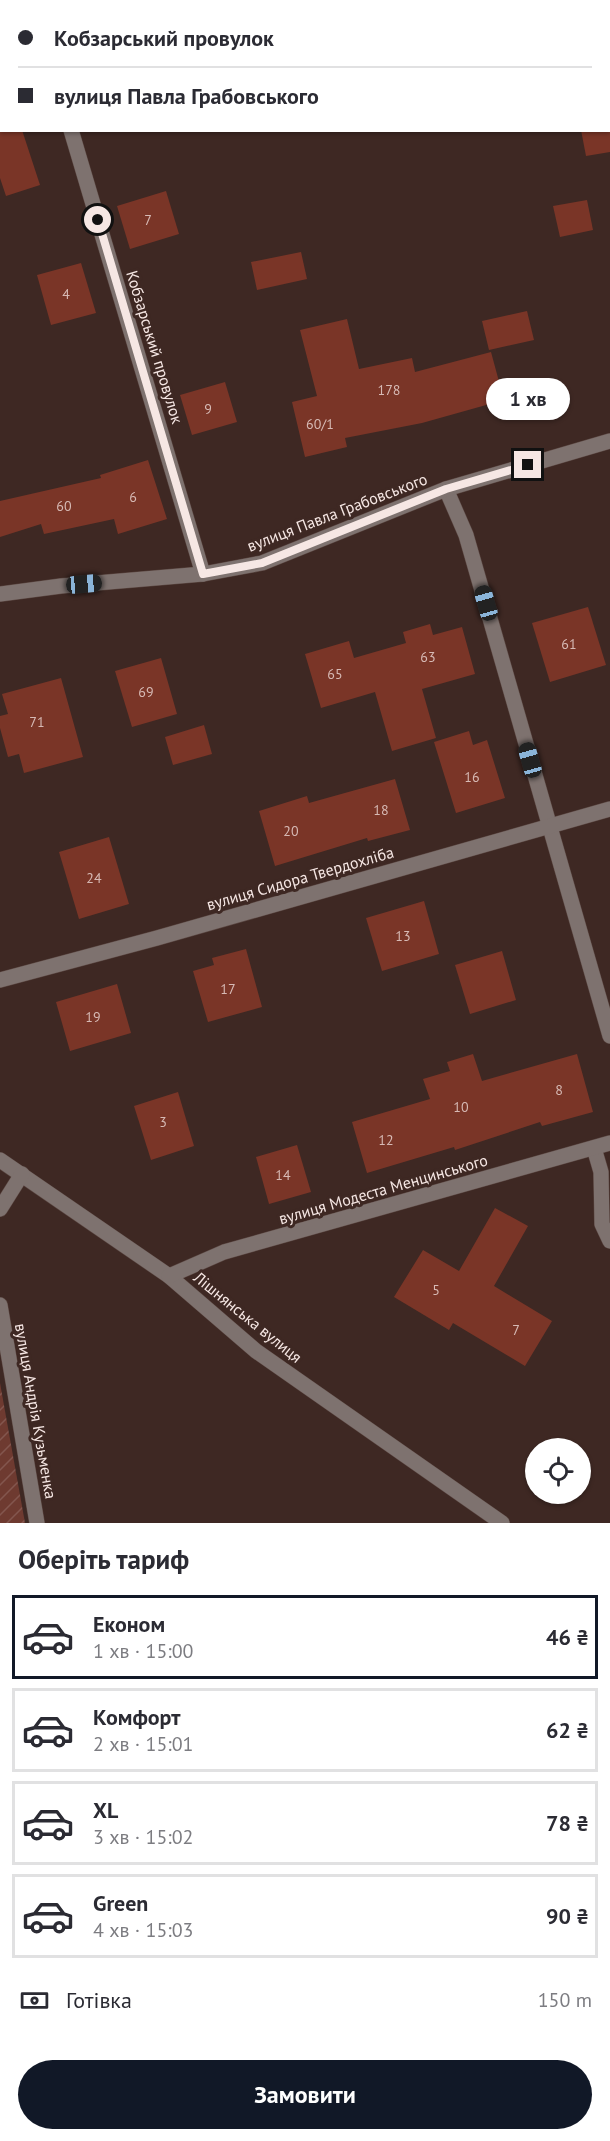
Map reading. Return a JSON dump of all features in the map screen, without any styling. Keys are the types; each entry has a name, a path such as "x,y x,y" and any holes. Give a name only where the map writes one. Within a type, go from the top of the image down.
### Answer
{"street":[{"name":"Кобзарський провулок","path":"72,132 203,574"},
{"name":"вулиця Павла Грабовського","path":"0,594 61,586 203,574 262,563 446,489 610,441"},
{"path":"446,489 466,535 610,1036"},
{"name":"вулиця Сидора Твердохліба","path":"0,980 610,809"},
{"name":"вулиця Модеста Менцинського","path":"169,1276 224,1252 610,1143"},
{"path":"594,1148 601,1172 602,1224 610,1241"},
{"name":"Лішнянська вулиця","path":"0,1160 169,1276 256,1351 502,1523"},
{"path":"0,1209 22,1174"},
{"name":"вулиця Андрія Кузьменка","path":"0,1305 38,1523"}],"shaded area":[{"path":"0,1383 25,1523 0,1523"}],"building":[{"path":"0,132 23,132 40,185 6,196 0,178"},
{"path":"581,132 610,132 610,152 586,156"},
{"path":"166,191 179,234 130,249 117,206"},
{"path":"587,200 593,230 560,237 553,206"},
{"path":"301,252 307,279 257,290 251,262"},
{"path":"81,263 96,313 51,325 37,275"},
{"path":"527,311 534,340 489,350 482,321"},
{"path":"347,319 359,369 412,358 415,372 491,352 504,400 422,423 345,438 347,447 305,457 292,402 317,396 300,330"},
{"path":"225,382 237,422 192,435 180,395"},
{"path":"148,460 167,519 118,534 114,519 44,534 41,524 0,537 0,501 101,478 100,475"},
{"path":"588,607 606,665 550,682 532,623"},
{"path":"430,624 433,635 462,627 475,674 422,689 436,738 392,751 375,692 321,708 305,654 349,641 354,658 406,643 403,632"},
{"path":"161,658 177,714 132,727 115,671"},
{"path":"61,678 83,757 24,773 19,754 8,757 0,728 0,716 8,714 2,694"},
{"path":"204,725 212,754 173,765 165,737"},
{"path":"469,731 473,745 487,740 505,798 456,813 434,742"},
{"path":"395,779 410,830 368,841 367,838 275,866 259,811 307,796 309,803"},
{"path":"109,837 129,904 79,919 59,852"},
{"path":"424,901 439,954 382,971 366,918"},
{"path":"246,949 262,1007 208,1022 193,971 214,965 212,958"},
{"path":"502,951 516,1000 470,1014 455,965"},
{"path":"117,984 131,1033 70,1051 56,1002"},
{"path":"473,1054 482,1081 577,1054 593,1112 542,1126 540,1122 455,1150 454,1147 367,1173 352,1122 430,1099 423,1079 450,1071 447,1062"},
{"path":"178,1092 194,1146 151,1160 134,1106"},
{"path":"297,1145 311,1192 269,1204 256,1157"},
{"path":"495,1208 528,1226 494,1286 552,1321 525,1366 453,1323 449,1330 394,1297 423,1250 459,1271"}],"route":[{"path":"98,220 203,574 262,563 446,489 528,465"}]}
